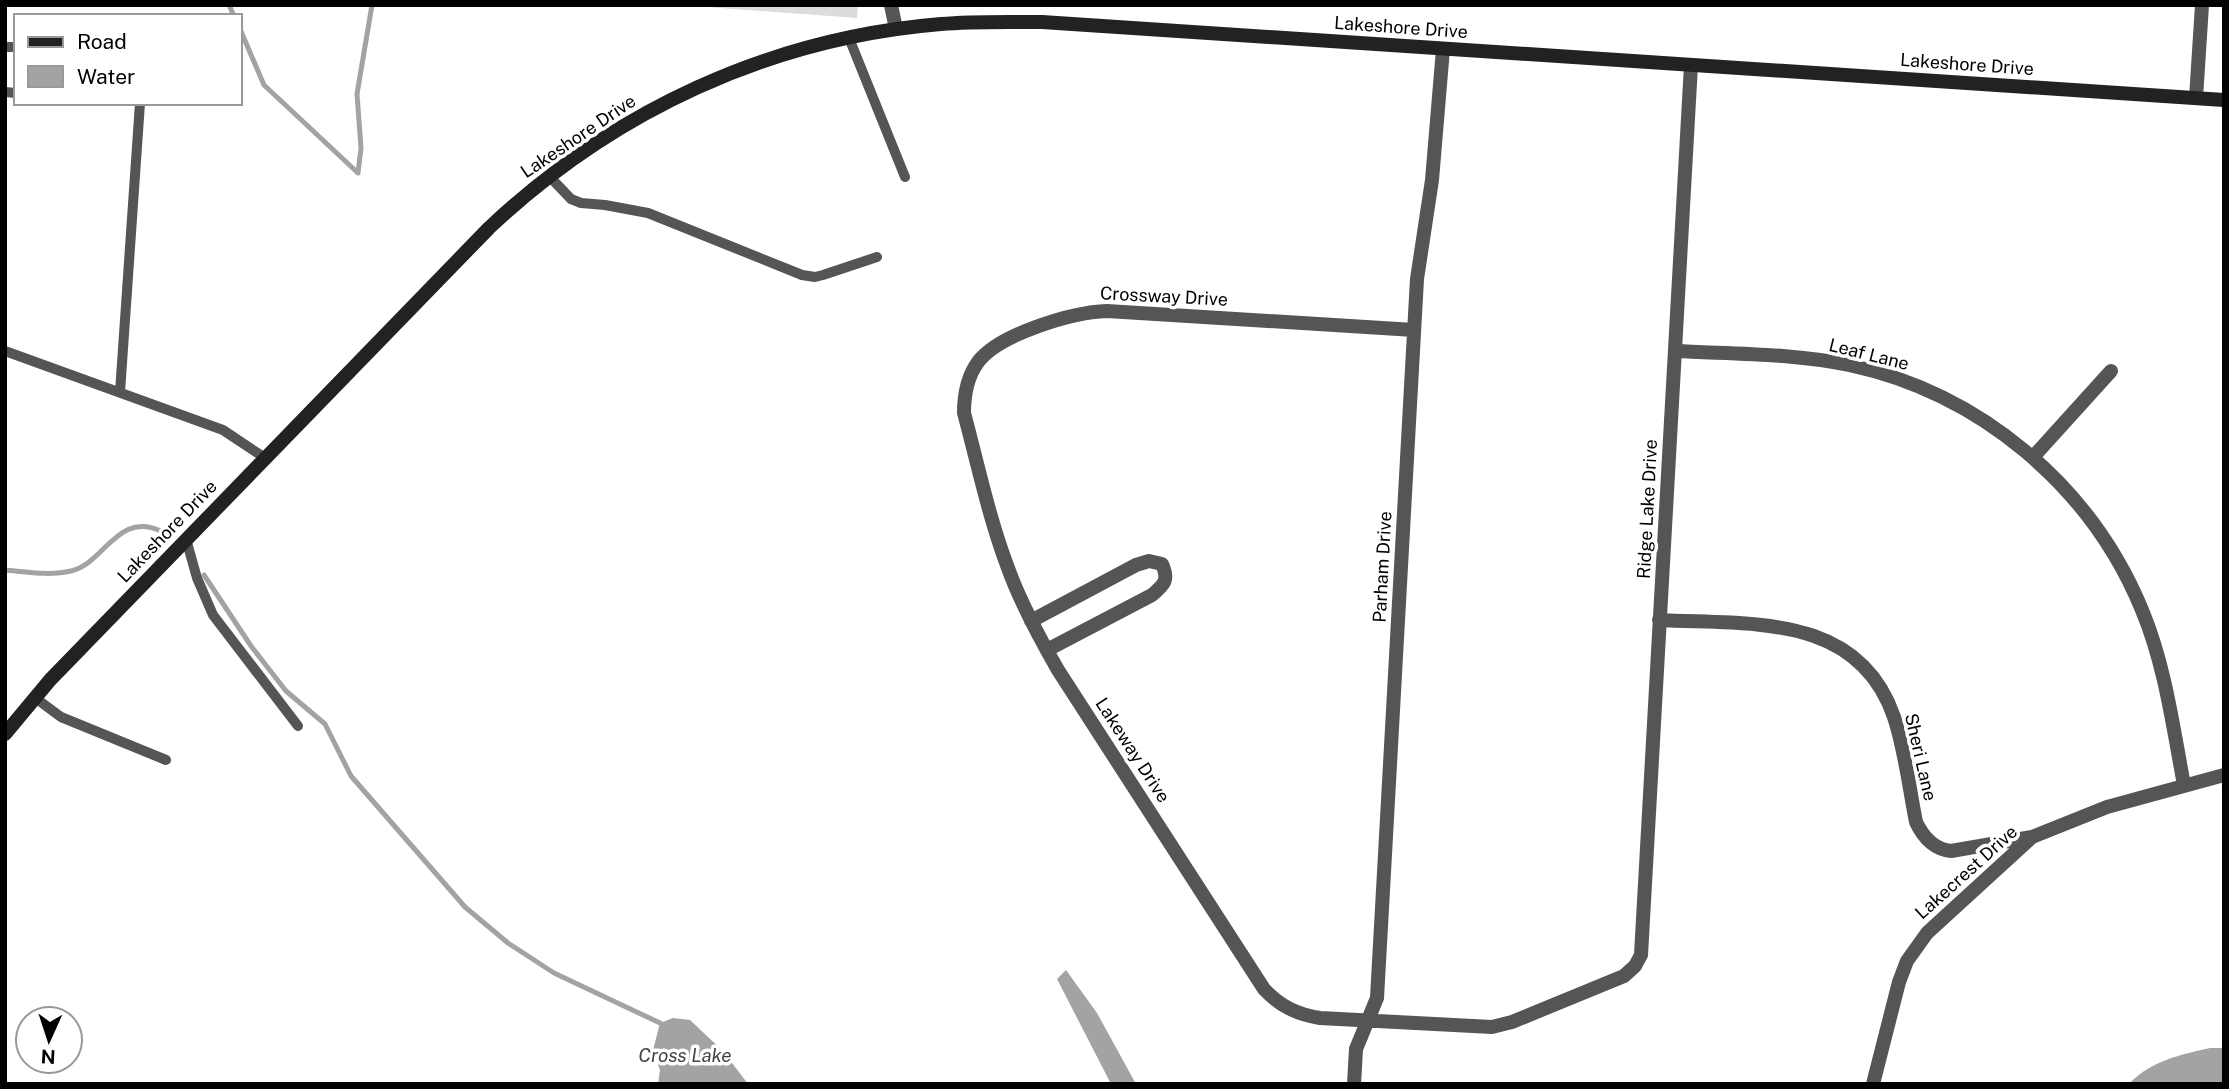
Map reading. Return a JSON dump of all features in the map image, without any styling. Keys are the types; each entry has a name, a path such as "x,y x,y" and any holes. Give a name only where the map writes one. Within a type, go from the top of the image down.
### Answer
{"main road":[{"name":"Lakeshore Drive","path":"5,734 34,697 186,539 524,195 629,122 699,85 766,60 849,38 896,29 977,22 1042,22 2224,100"}],"street":[{"path":"891,5 896,29"},
{"path":"2196,98 2202,5"},
{"name":"Parham Drive","path":"1354,1084 1356,1049 1377,998 1417,279 1432,180 1443,49"},
{"name":"Ridge Lake Drive","path":"1641,955 1691,65"},
{"name":"Crossway Drive","path":"964,413 964,398 970,378 984,355 1000,344 1032,330 1081,313 1107,312 1414,330"},
{"name":"Leaf Lane","path":"1675,351 1802,358 1849,365 1896,378 1931,391 1964,408 2034,456 2085,511 2101,533 2124,571 2143,611 2163,681 2184,785"},
{"path":"2034,456 2111,371"},
{"name":"Lakeway Drive","path":"964,413 997,536 1031,621 1264,989 1281,1005 1303,1015 1366,1022 1492,1027 1512,1022 1624,976 1635,966 1641,955"},
{"path":"1031,621 1136,565 1149,561 1162,564 1167,576 1165,584 1152,596 1047,650"},
{"name":"Sheri Lane","path":"1659,620 1796,629 1836,645 1856,660 1884,693 1900,738 1916,822 1930,843 1951,851 2032,837"},
{"name":"Lakecrest Drive","path":"1873,1084 1899,982 1913,951 1927,933 2032,837 2107,807 2224,775"}],"lane":[{"path":"849,38 905,177"},
{"path":"120,392 140,105"},
{"path":"550,177 571,199 581,203 649,213 802,275 816,277 877,257"},
{"path":"5,351 223,430 265,458"},
{"path":"186,539 197,578 213,615 298,726"},
{"path":"34,697 70,722 166,760"}],"shaded area":[{"path":"680,5 858,5 857,18"}],"water":[{"path":"1066,970 1097,1013 1136,1084 1111,1084 1057,979"},
{"name":"Cross Lake","path":"673,1018 690,1020 723,1051 748,1084 658,1084 660,1070 653,1050 660,1023"},
{"path":"2210,1048 2224,1048 2224,1084 2129,1084 2157,1064"}],"waterway":[{"path":"229,5 233,14"},
{"path":"358,173 361,148 357,94 372,5"},
{"path":"242,34 264,85 358,173"},
{"path":"5,570 47,573 71,571 83,566 112,540 133,528 146,527 161,531"},
{"path":"204,575 251,646 286,691 325,724 351,776 465,907 508,943 554,973 660,1023"}]}
